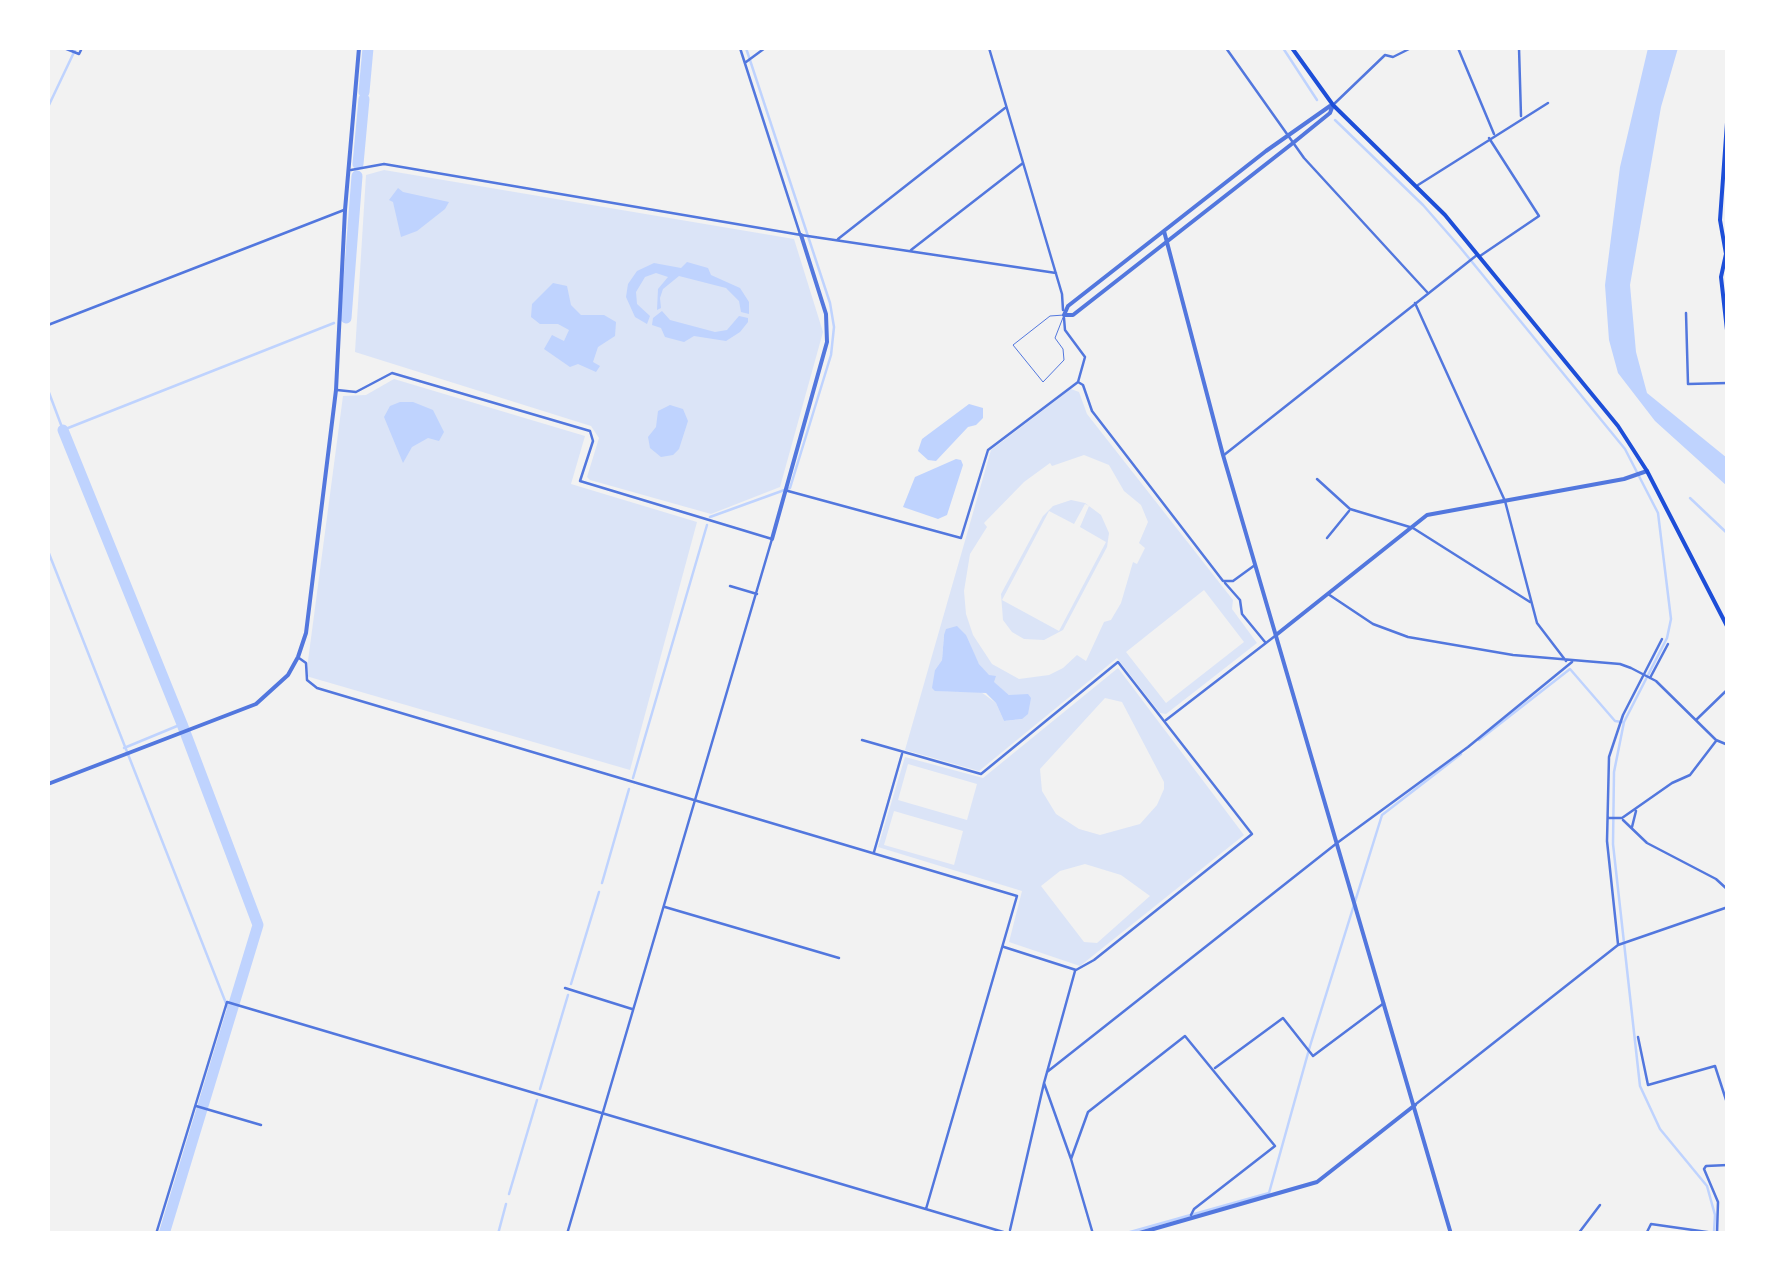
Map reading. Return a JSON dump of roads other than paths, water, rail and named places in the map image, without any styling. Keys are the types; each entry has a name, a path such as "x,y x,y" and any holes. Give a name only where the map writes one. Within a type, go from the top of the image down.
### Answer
{"main road":[{"path":"1292,48 1333,105 1417,186 1474,259 1618,426 1728,628"},
{"path":"1728,109 1720,220 1727,254 1722,278 1728,339"}],"street":[{"path":"64,48 79,54 82,48"},
{"path":"48,784 256,704 288,675 298,657 306,633 336,390 358,48"},
{"path":"567,1234 828,342 826,314 740,48"},
{"path":"745,63 765,48"},
{"path":"785,490 960,538 988,450 1078,382 1085,357 1065,330 1056,273 988,48"},
{"path":"1226,48 1293,143 1428,293"},
{"path":"1064,315 1068,306 1164,231 1333,105 1385,55 1393,58 1411,48"},
{"path":"1223,456 1428,293 1539,216 1492,137 1458,48"},
{"path":"1519,48 1521,118"},
{"path":"1417,186 1548,103"},
{"path":"1064,315 1073,315 1293,143 1330,113 1333,105"},
{"path":"837,240 1006,107"},
{"path":"910,251 1023,163"},
{"path":"349,170 384,164 801,235 1056,273"},
{"path":"48,325 346,210"},
{"path":"1164,231 1223,456 1451,1234"},
{"path":"1415,303 1506,501 1537,622 1570,662"},
{"path":"1686,313 1688,384 1728,383"},
{"path":"336,390 356,392 392,373 590,431 593,440 580,481 772,539"},
{"path":"1078,382 1084,385 1092,411 1240,600 1242,614 1266,643"},
{"path":"1164,721 1427,516 1642,473"},
{"path":"1317,479 1350,510 1413,528 1531,602"},
{"path":"1327,538 1350,510"},
{"path":"1223,580 1234,582 1256,564"},
{"path":"730,586 757,594"},
{"path":"1328,594 1373,624 1408,638 1570,662 1620,664 1650,678 1716,740 1728,745"},
{"path":"1618,945 1607,818 1611,745 1662,638"},
{"path":"1650,678 1668,644"},
{"path":"298,657 306,663 308,680 317,688 1017,896 926,1209"},
{"path":"156,1234 227,1002 1009,1233 1044,1083 1076,970 1094,960 1252,834 1118,662 981,774 862,740"},
{"path":"1047,1072 1468,746 1570,662"},
{"path":"1695,721 1728,690"},
{"path":"1607,818 1622,818 1696,770 1716,740"},
{"path":"874,854 903,752"},
{"path":"1632,829 1636,808"},
{"path":"1622,818 1647,844 1716,879 1728,890"},
{"path":"664,906 839,958"},
{"path":"1136,1234 1317,1182 1618,945 1728,907"},
{"path":"1003,947 1076,970"},
{"path":"565,988 633,1009"},
{"path":"1214,1069 1282,1018 1312,1056 1384,1003"},
{"path":"1072,1159 1088,1112 1186,1036 1275,1146 1190,1217"},
{"path":"1638,1037 1648,1085 1716,1066 1728,1106"},
{"path":"1044,1083 1072,1159 1093,1234"},
{"path":"195,1106 261,1125"},
{"path":"1646,1234 1652,1224 1718,1233 1718,1202 1704,1169 1728,1166"},
{"path":"1578,1234 1600,1205"}],"lane":[{"path":"1064,315 1055,338 1063,349 1064,360 1043,382 1012,345 1050,316 1064,315"}],"water":[{"path":"1648,48 1678,48 1661,107 1630,285 1636,352 1647,393 1727,458 1727,486 1655,421 1618,373 1609,340 1605,285 1620,167"},
{"path":"398,188 449,202 417,231 401,237 393,202 389,200"},
{"path":"687,262 708,268 711,275 740,288 749,302 749,314 741,312 739,301 726,288 679,276 663,289 661,308 657,310 658,289 668,277 656,273 645,277 636,292 637,304 650,316 647,324 635,317 626,297 628,284 637,271 654,263 681,268"},
{"path":"553,283 567,286 571,305 581,315 604,315 616,322 615,336 598,347 593,362 600,366 596,372 578,364 570,367 544,349 552,335 564,341 569,330 558,324 540,324 531,317 532,304"},
{"path":"662,311 670,320 715,332 727,330 739,316 748,318 748,322 726,341 694,336 684,342 665,337 661,328 652,325 653,318"},
{"path":"413,402 433,410 444,432 439,441 428,438 412,447 403,463 384,417 390,406"},
{"path":"969,404 983,408 983,418 968,427 936,461 928,460 918,451 922,439"},
{"path":"670,405 683,409 688,421 679,449 673,455 661,457 650,448 648,437 656,427 658,411"},
{"path":"956,459 963,465 947,515 938,519 903,507 915,477"},
{"path":"957,626 966,635 979,664 989,675 996,676 994,682 1009,695 1028,694 1031,698 1028,714 1022,719 1004,721 996,703 986,693 932,688 935,670 942,660 946,629"}],"waterway":[{"path":"48,107 76,48"},
{"path":"364,92 368,48"},
{"path":"710,517 790,488 831,355 834,327 830,303 746,48"},
{"path":"1283,48 1317,100"},
{"path":"358,164 364,99"},
{"path":"1335,120 1423,205 1459,246 1625,449 1658,513 1671,619 1667,638 1624,722 1614,772 1613,844 1640,1086 1660,1129 1707,1186 1715,1215 1714,1232"},
{"path":"346,318 357,176"},
{"path":"48,390 63,430 334,323"},
{"path":"63,430 258,925 164,1234"},
{"path":"1690,498 1728,534"},
{"path":"633,778 707,525"},
{"path":"48,551 231,1016"},
{"path":"1479,740 1570,669 1615,721 1622,722"},
{"path":"124,748 182,724"},
{"path":"1123,1234 1269,1193 1382,815 1461,754"},
{"path":"602,883 629,789"},
{"path":"571,984 599,892"},
{"path":"540,1089 568,995"},
{"path":"509,1194 537,1100"},
{"path":"498,1234 506,1204"}]}
